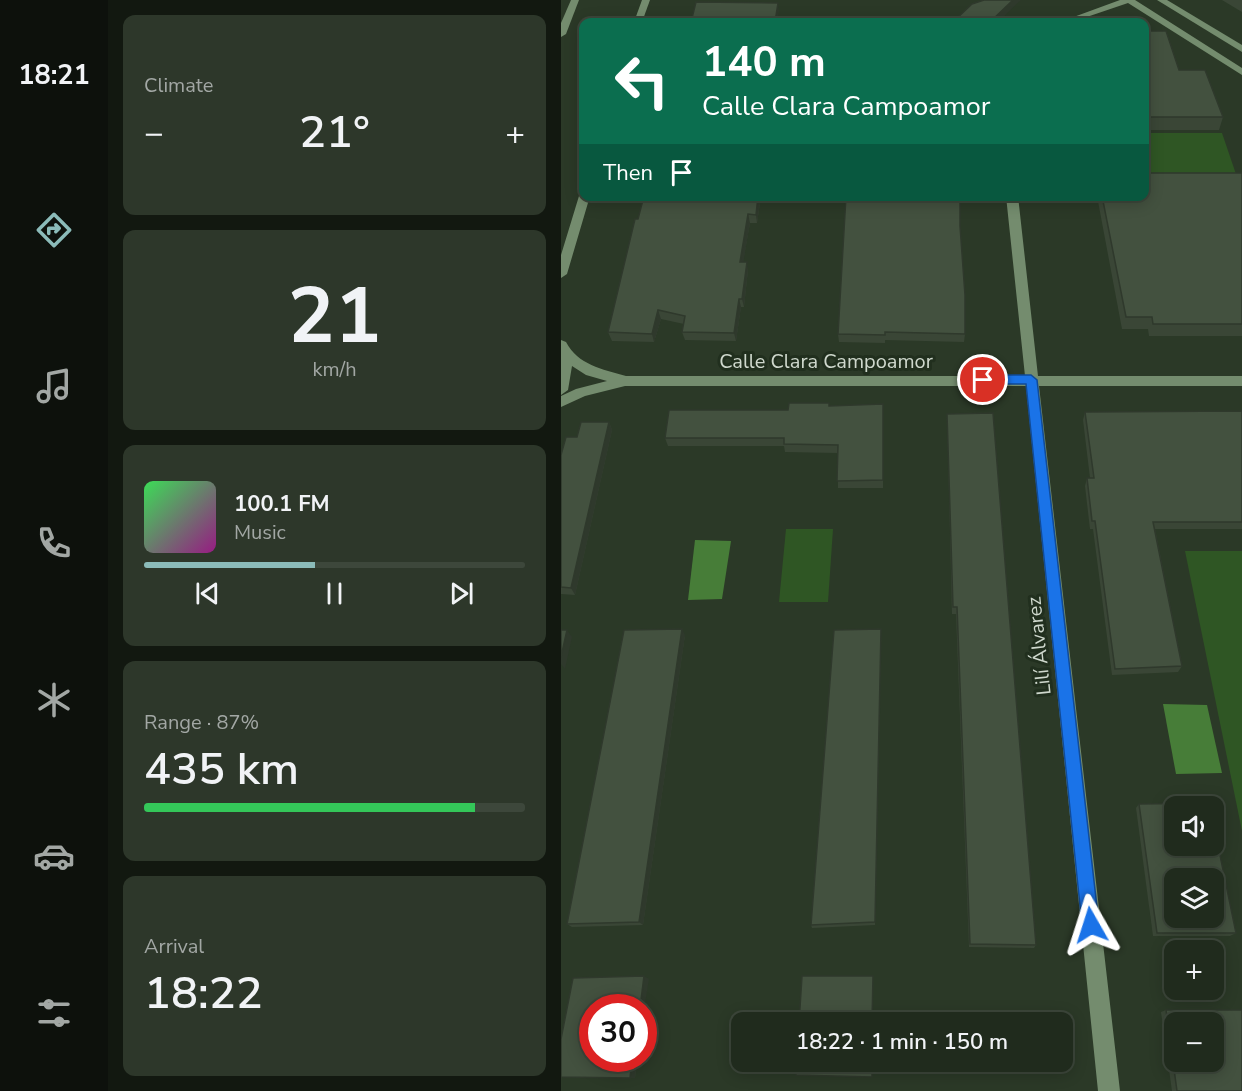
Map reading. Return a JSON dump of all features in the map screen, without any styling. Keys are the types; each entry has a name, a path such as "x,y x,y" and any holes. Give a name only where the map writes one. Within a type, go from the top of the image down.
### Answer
{"street":[{"path":"561,34 575,0"},
{"path":"639,18 646,0"},
{"path":"1077,18 1129,0 1242,72"},
{"path":"1161,0 1242,49"},
{"path":"561,274 583,201"},
{"name":"Lilí Álvarez","path":"1013,201 1109,1091"},
{"path":"561,390 567,373 563,350"},
{"name":"Calle Clara Campoamor","path":"563,350 591,372 625,381"},
{"name":"Calle Clara Campoamor","path":"561,402 581,392 625,381 1242,381"}],"shaded area":[{"path":"1149,133 1222,133 1239,183 1149,184"},
{"path":"786,529 833,529 828,602 779,602"},
{"path":"695,540 731,541 722,599 688,600"},
{"path":"1185,551 1242,551 1242,831"},
{"path":"1163,704 1207,705 1222,773 1176,774"}],"building":[{"path":"984,0 1013,0 994,18 957,18 972,4"},
{"path":"696,2 778,3 776,18 692,18"},
{"path":"1149,31 1166,31 1179,70 1205,70 1223,117 1149,117"},
{"path":"1149,173 1242,173 1242,324 1153,324 1152,317 1126,317 1103,201 1149,201"},
{"path":"643,201 757,201 756,215 748,214 740,262 747,262 734,333 682,332 685,316 658,310 652,334 608,332 635,219 638,219"},
{"path":"846,201 960,201 965,334 885,332 885,335 838,334"},
{"path":"789,403 829,403 829,406 883,404 883,480 837,481 838,445 784,444 784,438 665,438 669,410 788,410"},
{"path":"1242,411 1242,522 1153,522 1182,666 1115,669 1095,521 1092,521 1087,478 1094,478 1085,412"},
{"path":"993,413 1036,945 970,944 957,607 953,607 947,414"},
{"path":"581,422 609,422 571,588 561,587 561,455 566,437 577,437"},
{"path":"682,629 639,922 567,924 624,630"},
{"path":"881,629 875,922 811,925 834,630"},
{"path":"561,630 567,630 561,657"},
{"path":"1139,804 1164,804 1164,856 1220,856 1223,868 1164,868 1164,928 1224,928 1224,875 1236,933 1157,933"},
{"path":"644,976 642,994 579,994 579,1072 631,1072 630,1078 561,1077 561,1039 573,978"},
{"path":"802,976 873,976 872,1012 800,1012"},
{"path":"1166,1010 1242,1010 1242,1091 1177,1091 1174,1072 1224,1072 1224,1012 1166,1012"},
{"path":"796,1072 872,1072 872,1077 796,1075"}],"route":[{"path":"983,380 1031,380 1091,925"}]}
